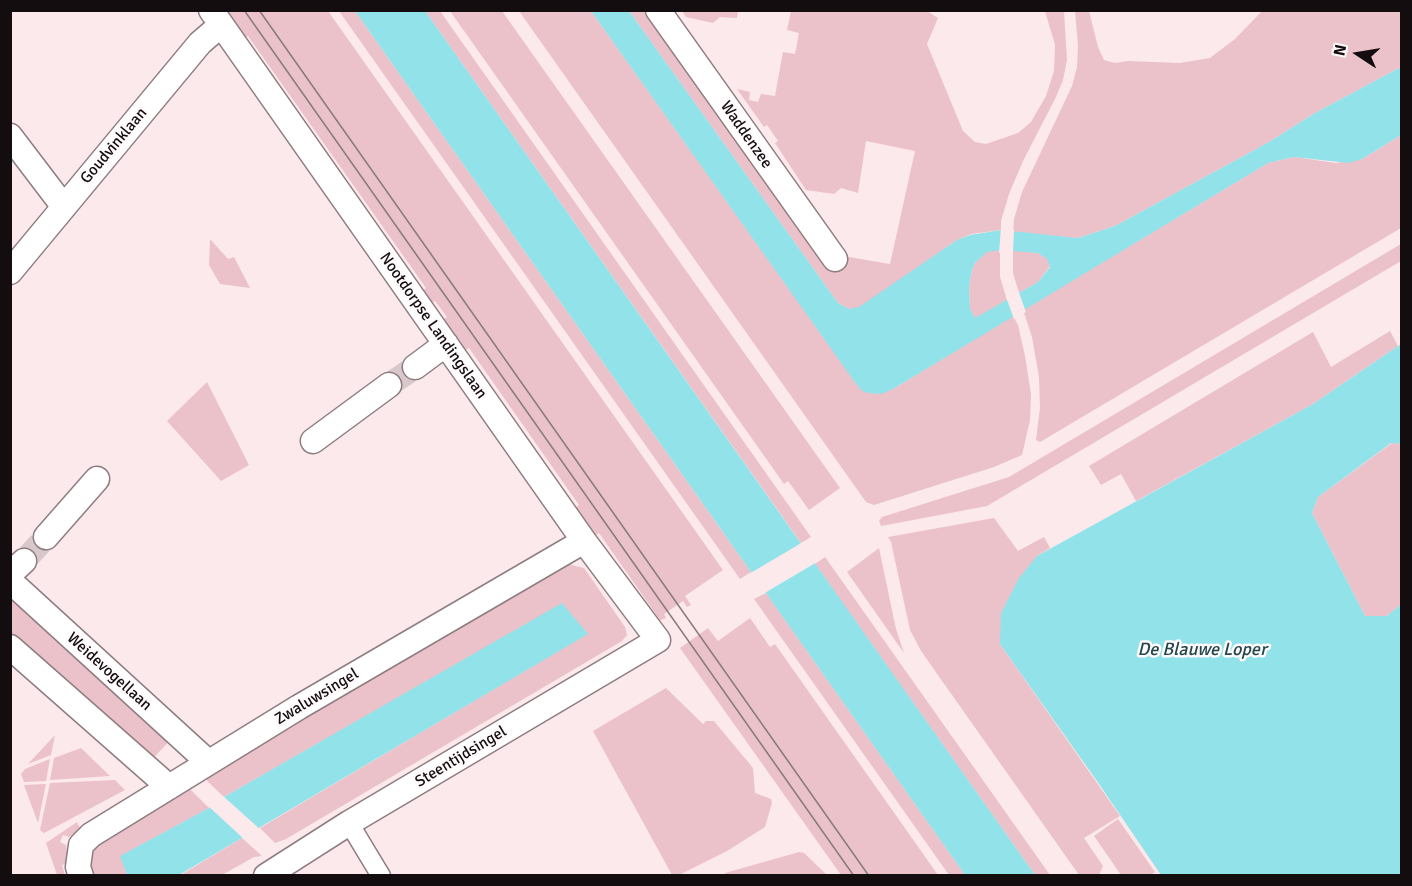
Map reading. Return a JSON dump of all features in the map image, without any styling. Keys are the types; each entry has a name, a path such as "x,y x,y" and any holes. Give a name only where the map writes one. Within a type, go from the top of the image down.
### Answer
{"street":[{"name":"Waddenzee","path":"658,10 835,259"},
{"name":"Goudvinklaan","path":"10,272 200,42 216,18"},
{"name":"Nootdorpse Landingslaan","path":"216,18 584,541 658,640"},
{"path":"10,135 64,207"},
{"path":"415,367 446,344"},
{"path":"313,441 389,385"},
{"path":"46,537 97,479"},
{"name":"Zwaluwsingel","path":"81,876 78,867 81,845 92,835 309,701 584,541"},
{"name":"Weidevogellaan","path":"10,581 208,762"},
{"name":"Steentijdsingel","path":"266,876 658,640"},
{"path":"10,647 169,787"},
{"path":"349,824 381,876"}],"shaded area":[{"path":"220,11 328,11 723,570 685,596 691,605 687,607 683,601 664,614 666,618 660,620 599,533 592,538 572,510 579,505 469,348 461,353 440,322 447,317 435,301 428,305 419,293 426,288 248,36 241,41"},
{"path":"339,11 355,11 751,572 740,579"},
{"path":"425,11 440,11 811,537 801,543"},
{"path":"450,11 502,11 840,488 809,510 788,481 784,484"},
{"path":"519,11 591,11 861,390 893,389 1013,316 1018,325 1031,394 1030,420 1022,455 994,467 874,505 866,502"},
{"path":"629,11 646,11 828,267 843,256 890,264 915,151 866,141 858,193 841,188 834,194 806,190 775,143 778,141 767,125 764,127 737,89 750,92 749,100 758,102 761,94 775,96 783,52 795,54 799,33 787,30 791,11 927,11 938,18 927,44 963,131 975,142 986,144 1018,133 1031,122 1046,96 1054,71 1055,45 1045,11 1064,11 1067,60 1063,80 1056,97 1009,194 1001,221 1001,230 971,234 957,240 859,308 849,309 838,303"},
{"path":"682,11 738,11 737,18 720,17 713,23 686,17"},
{"path":"1075,11 1089,11 1098,47 1104,60 1115,63 1128,61 1180,63 1210,58 1235,39 1262,11 1401,11 1401,67 1115,226 1078,238 1013,232 1014,219 1022,192 1072,86 1077,67 1078,46"},
{"path":"1401,135 1401,228 1040,442 1036,440 1040,408 1039,377 1032,337 1023,310 1268,163 1294,157 1336,163 1362,159"},
{"path":"210,239 228,259 234,257 250,288 220,284 209,265"},
{"path":"1401,244 1401,261 987,506 881,526 879,521 882,517 1009,477"},
{"path":"991,250 1000,250 1000,277 1007,300 975,319 970,309 969,287 972,270 975,263"},
{"path":"1013,250 1038,253 1048,259 1050,266 1038,282 1019,293 1013,273"},
{"path":"1390,331 1398,346 1313,404 1136,501 1121,474 1101,485 1089,466 1313,332 1331,367"},
{"path":"207,382 249,465 221,481 167,421"},
{"path":"1392,443 1401,444 1401,604 1387,616 1365,616 1312,513 1318,497"},
{"path":"994,518 1018,551 1044,537 1050,548 1037,556 1000,644 1120,816 1084,838 1103,866 1099,875 1079,875 921,651 910,630 888,537"},
{"path":"879,548 896,629 904,653 847,572"},
{"path":"825,557 1050,875 1035,875 815,564"},
{"path":"567,564 584,568 625,627 627,635 622,641 286,839 275,843 260,828 587,634 562,604 224,797 207,781 209,774"},
{"path":"10,590 172,738 149,763 11,637"},
{"path":"766,593 965,875 949,875 754,599"},
{"path":"750,618 770,647 775,644 938,875 841,875 680,648 708,628 718,641"},
{"path":"666,688 703,724 706,721 714,721 753,768 755,793 771,799 772,803 765,827 727,851 679,875 672,875 593,731"},
{"path":"55,735 51,755 28,764"},
{"path":"81,748 110,776 50,780 54,758"},
{"path":"50,759 46,781 24,782 21,774 25,769"},
{"path":"115,780 125,790 44,833 40,830 50,783"},
{"path":"46,784 38,823 24,785"},
{"path":"190,789 209,808 121,856 127,875 94,875 90,863 90,849 183,790"},
{"path":"1118,819 1155,872 1150,875 1121,875 1094,836"},
{"path":"77,822 80,828 69,837 63,835 60,842 66,845 68,863 62,865 65,875 57,875 46,843"},
{"path":"242,838 262,856 254,857 222,875 179,876"},
{"path":"799,852 804,853 827,875 724,875 725,873"}],"water":[{"path":"355,11 425,11 1035,875 965,875"},
{"path":"591,11 629,11 838,303 849,309 859,307 957,240 970,235 1001,230 1078,238 1115,226 1401,67 1401,135 1362,159 1348,163 1294,157 1268,163 893,389 881,394 868,393 861,390","holes":["1000,250 1038,253 1047,259 1050,267 1038,282 975,318 970,309 969,287 975,263 987,252"]},
{"name":"De Blauwe Loper","path":"1401,344 1401,444 1391,443 1318,497 1312,513 1365,616 1387,616 1401,604 1401,875 1161,875 1000,644 1001,613 1019,578 1037,556 1313,404"},
{"path":"562,603 588,634 179,875 127,875 120,856 209,808 224,797"}],"pier":[{"path":"1001,227 1014,229 1013,253 999,253"},
{"path":"1018,290 1026,312 1014,319 1006,297"},
{"path":"803,542 817,562 763,594 749,574"},
{"path":"222,795 262,831 245,840 207,805"}],"tunnel":[{"path":"389,385 415,367"},
{"path":"24,561 46,537"}],"tram line":[{"path":"244,10 854,876"},
{"path":"259,10 869,876"}]}
